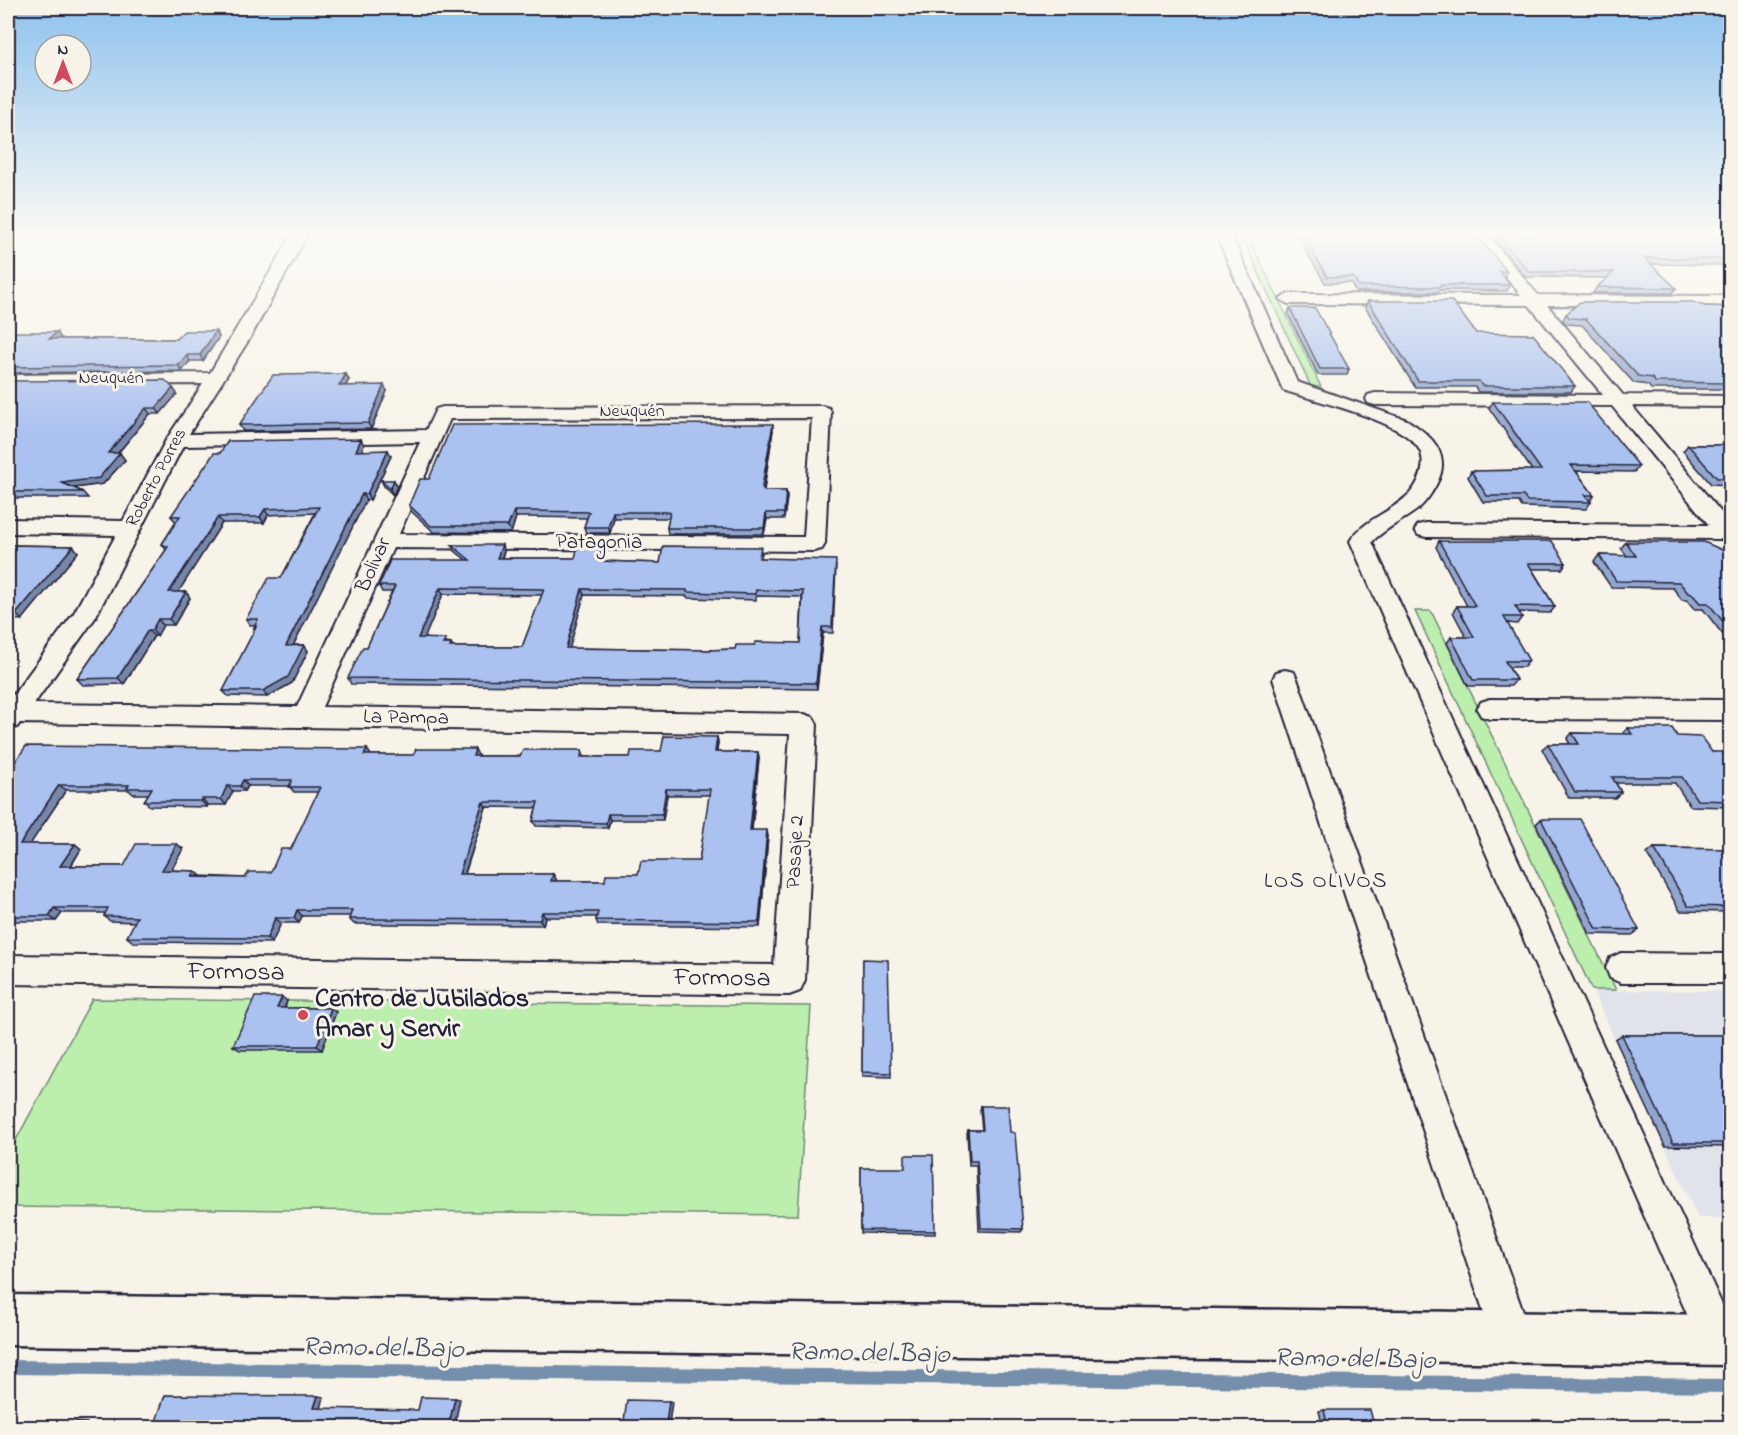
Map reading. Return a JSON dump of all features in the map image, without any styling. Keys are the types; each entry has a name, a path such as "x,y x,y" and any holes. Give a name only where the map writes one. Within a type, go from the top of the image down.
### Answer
{"main road":[{"path":"8,1320 1724,1340"}],"street":[{"name":"Roberto Porres","path":"9,715 83,618 176,440 263,299"},
{"path":"1251,299 1289,386 1401,423 1421,437 1431,451 1433,460 1431,472 1421,495 1361,541 1724,1340"},
{"path":"1288,299 1731,301"},
{"path":"1534,300 1729,534"},
{"name":"Neuquén","path":"8,380 215,378"},
{"path":"1374,399 1731,401"},
{"name":"Neuquén","path":"443,413 822,412 814,544"},
{"name":"Bolivar","path":"305,717 443,413"},
{"path":"176,440 432,436"},
{"path":"8,526 130,528"},
{"path":"1426,530 1729,534"},
{"name":"Patagonia","path":"385,541 814,544"},
{"path":"1285,680 1512,1337"},
{"path":"1490,709 1731,710"},
{"name":"La Pampa","path":"9,715 804,724"},
{"name":"Pasaje 2","path":"789,980 804,724"},
{"path":"1621,968 1731,969"},
{"name":"Formosa","path":"8,970 789,980"}],"shaded area":[{"path":"1592,990 1730,991 1730,1218 1698,1218"}],"green space":[{"path":"1271,299 1278,299 1321,387 1311,387"},
{"path":"1415,611 1431,611 1616,990 1592,990"},
{"path":"92,999 811,1006 798,1215 8,1207 8,1155"}],"building":[{"path":"1368,301 1452,301 1476,333 1533,334 1575,386 1482,386 1479,381 1418,381"},
{"path":"1580,302 1692,302 1705,306 1731,307 1731,383 1655,382 1652,378 1638,376 1586,319 1570,318 1566,314"},
{"path":"1290,308 1315,308 1349,369 1320,369"},
{"path":"184,331 216,331 200,355 187,355 178,365 8,367 8,332 57,332 49,339 176,339"},
{"path":"346,374 339,386 384,385 368,423 239,425 273,375"},
{"path":"165,380 173,388 156,408 146,408 108,453 120,453 99,478 62,483 83,492 8,492 8,381"},
{"path":"1493,402 1587,402 1639,466 1571,465 1594,495 1585,495 1591,502 1527,501 1523,496 1487,496 1471,471 1541,470"},
{"path":"773,424 762,487 764,491 786,491 784,513 766,513 764,528 667,528 670,512 613,512 608,527 584,527 589,512 524,511 514,511 508,526 431,526 409,505 420,479 429,479 452,425"},
{"path":"361,439 356,451 388,450 367,494 362,494 286,646 304,645 288,677 263,691 223,691 258,619 246,619 269,578 281,578 319,507 265,509 260,517 218,517 169,592 186,592 169,619 158,619 152,630 148,630 118,678 77,679 168,547 162,544 180,516 171,516 214,453 220,453 228,441"},
{"path":"1688,445 1731,445 1731,478 1717,478"},
{"path":"381,480 394,480 390,489"},
{"path":"1439,541 1552,541 1566,563 1528,563 1555,607 1515,606 1522,617 1504,617 1529,661 1505,661 1516,680 1473,680 1451,637 1474,637 1457,606 1475,606"},
{"path":"1626,542 1704,542 1729,553 1731,555 1731,631 1708,603 1700,603 1679,582 1616,581 1599,555 1636,556"},
{"path":"8,545 73,546 16,614 8,613 8,579 14,572 8,572"},
{"path":"452,545 502,545 497,558 575,558 578,545 602,546 598,561 660,563 663,546 761,547 759,558 836,560 832,627 822,627 816,683 348,678 363,647 367,647 395,586 379,586 390,560 470,560","holes":["440,588 544,589 522,647 450,647 451,644 443,644 446,639 418,638","582,589 687,590 687,592 755,594 756,590 803,591 800,643 755,642 755,645 736,645 735,649 708,650 566,648"]},
{"path":"1628,728 1672,728 1677,736 1701,737 1712,752 1729,752 1731,755 1731,801 1697,800 1682,777 1612,777 1621,792 1575,792 1548,744 1579,744 1572,733 1632,734"},
{"path":"664,736 717,737 715,752 758,752 750,830 767,830 759,922 596,920 598,912 542,912 540,920 349,919 352,910 297,910 294,918 275,918 267,938 127,937 137,917 104,916 108,908 54,908 49,916 8,916 8,772 26,746 367,749 364,755 413,755 416,749 475,749 473,756 520,756 523,750 582,750 581,757 630,757 631,751 661,751","holes":["243,780 292,780 289,787 320,787 291,849 281,849 271,872 249,872 245,878 192,877 195,871 162,870 177,844 136,844 124,866 60,866 75,844 20,844 59,785 129,785 127,788 152,788 144,801 201,801 202,799 221,799 227,786 240,786","666,789 710,789 699,861 641,861 638,874 606,874 605,881 551,881 553,874 459,874 483,802 538,802 533,821 606,823 608,814 662,814"]},
{"path":"1541,819 1580,819 1639,930 1597,929"},
{"path":"1654,848 1731,849 1731,907 1688,906"},
{"path":"863,959 888,960 891,1073 862,1072"},
{"path":"255,997 282,997 277,1008 331,1008 317,1046 233,1046"},
{"path":"1622,1035 1731,1035 1731,1143 1673,1143"},
{"path":"981,1106 1008,1106 1010,1132 1015,1133 1023,1229 981,1228 977,1161 970,1161 968,1130 983,1130"},
{"path":"905,1155 933,1155 935,1231 861,1230 861,1168 905,1168"},
{"path":"165,1395 318,1396 314,1408 418,1410 421,1397 455,1398 448,1428 8,1428 8,1421 77,1422 75,1427 154,1427"},
{"path":"627,1400 669,1401 666,1423 709,1423 709,1427 770,1425 770,1428 623,1428"},
{"path":"1324,1410 1370,1410 1375,1428 1328,1428"}],"waterway":[{"name":"Ramo del Bajo","path":"8,1367 1730,1386"}],"place":[{"name":"Centro de Jubilados Amar y Servir","path":"303,1015"}],"district":[{"name":"LOS OLIVOS","path":"1326,882"}]}
